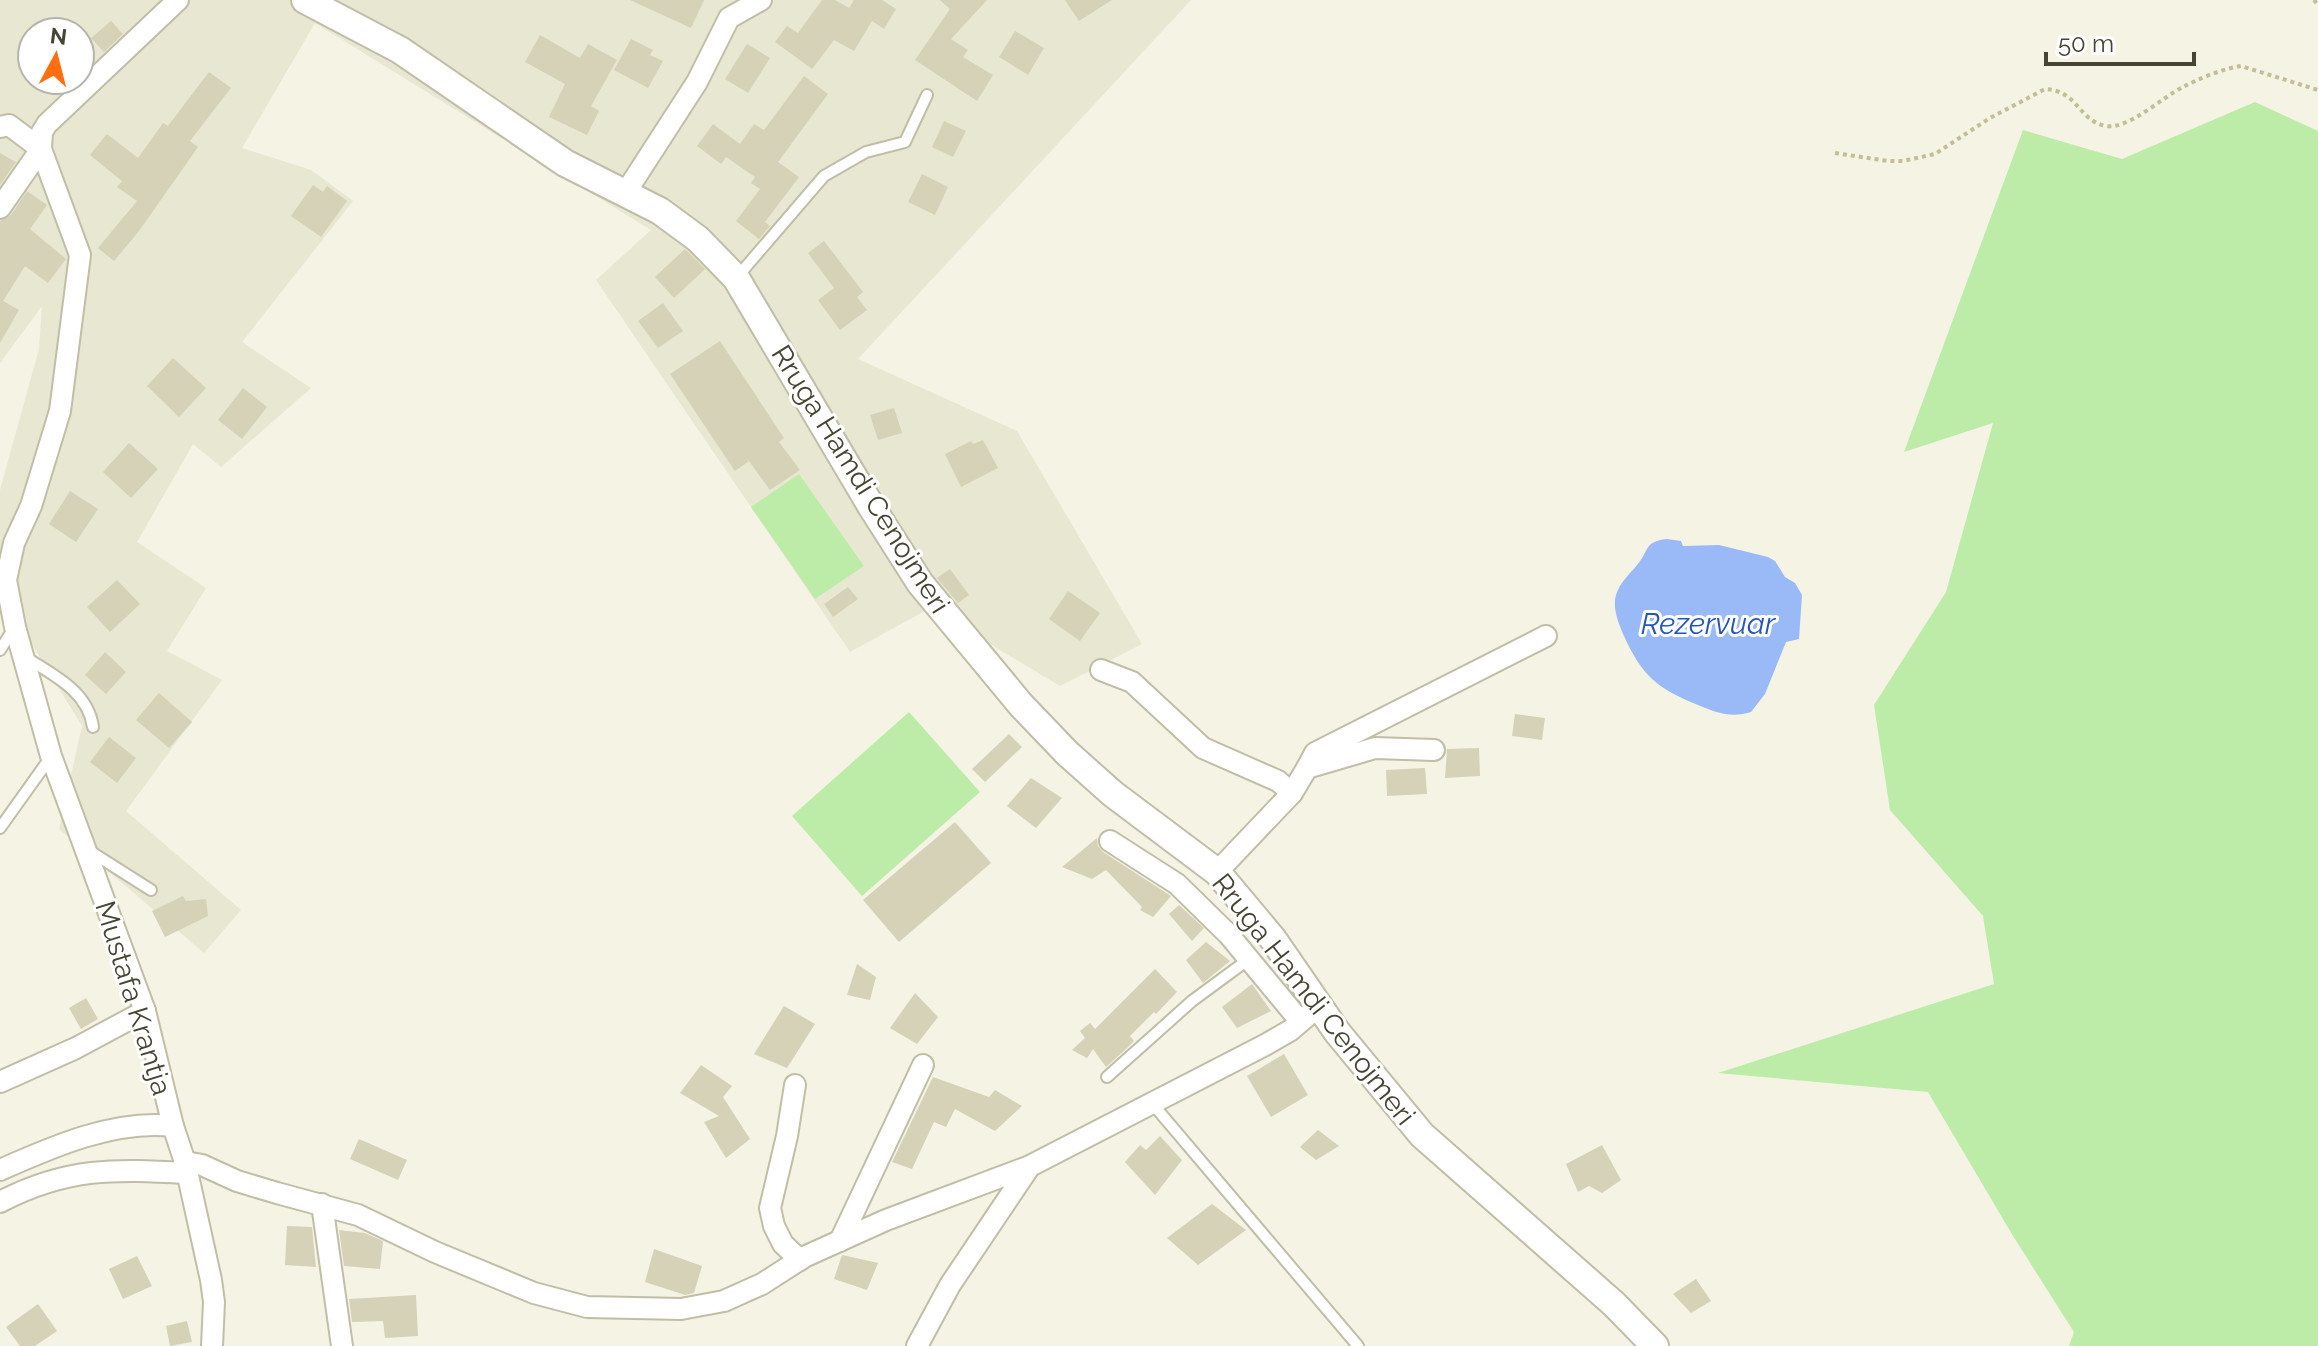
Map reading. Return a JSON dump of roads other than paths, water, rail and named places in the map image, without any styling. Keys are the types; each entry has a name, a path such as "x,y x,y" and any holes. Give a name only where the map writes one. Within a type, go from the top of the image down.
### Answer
{"street":[{"path":"3,583 60,411 80,255 41,149 42,132 178,0"},
{"name":"Rruga Hamdi Cenojmeri","path":"305,0 400,50 565,163 660,211 698,239 736,278 920,583 972,647 1067,753 1113,794 1217,872 1273,939 1310,1014 1337,1032 1422,1135 1614,1304 1655,1346"},
{"path":"624,195 697,82 729,18 761,0"},
{"path":"0,127 9,125 41,149"},
{"path":"0,208 41,149"},
{"name":"Mustafa Krantja","path":"3,583 51,756 145,1011 173,1126 187,1167 211,1280 214,1302 212,1346"},
{"path":"1217,872 1292,793 1315,753 1546,636"},
{"path":"1101,670 1132,682 1203,748 1278,781 1292,793"},
{"path":"1307,768 1375,748 1434,750"},
{"path":"0,1202 21,1191 70,1174 202,1165 237,1181 322,1204 386,1226 435,1252 534,1293 587,1307 641,1310 705,1306 724,1301 762,1284 800,1260 886,1220 1030,1166 1265,1045 1310,1014 1249,959 1177,884 1110,841"},
{"path":"0,1082 76,1048 145,1011"},
{"path":"840,1241 923,1065"},
{"path":"795,1085 770,1208 783,1244 800,1260"},
{"path":"0,1170 38,1153 123,1128 152,1124 173,1126"},
{"path":"917,1346 950,1285 1030,1166"},
{"path":"322,1204 342,1346"}],"lane":[{"path":"736,278 824,176 866,152 905,142 927,95"},
{"path":"0,650 15,627"},
{"path":"24,656 67,684 82,698 91,713 93,727"},
{"path":"0,828 51,756"},
{"path":"87,849 151,890"},
{"path":"1107,1077 1192,1001 1249,959"},
{"path":"1151,1102 1358,1346"}],"water":[{"name":"Rezervuar","path":"1667,539 1681,541 1683,546 1719,545 1768,557 1775,561 1785,577 1795,583 1802,595 1799,639 1786,642 1765,694 1751,712 1730,715 1672,693 1645,671 1624,636 1615,611 1618,590 1650,545"}]}
